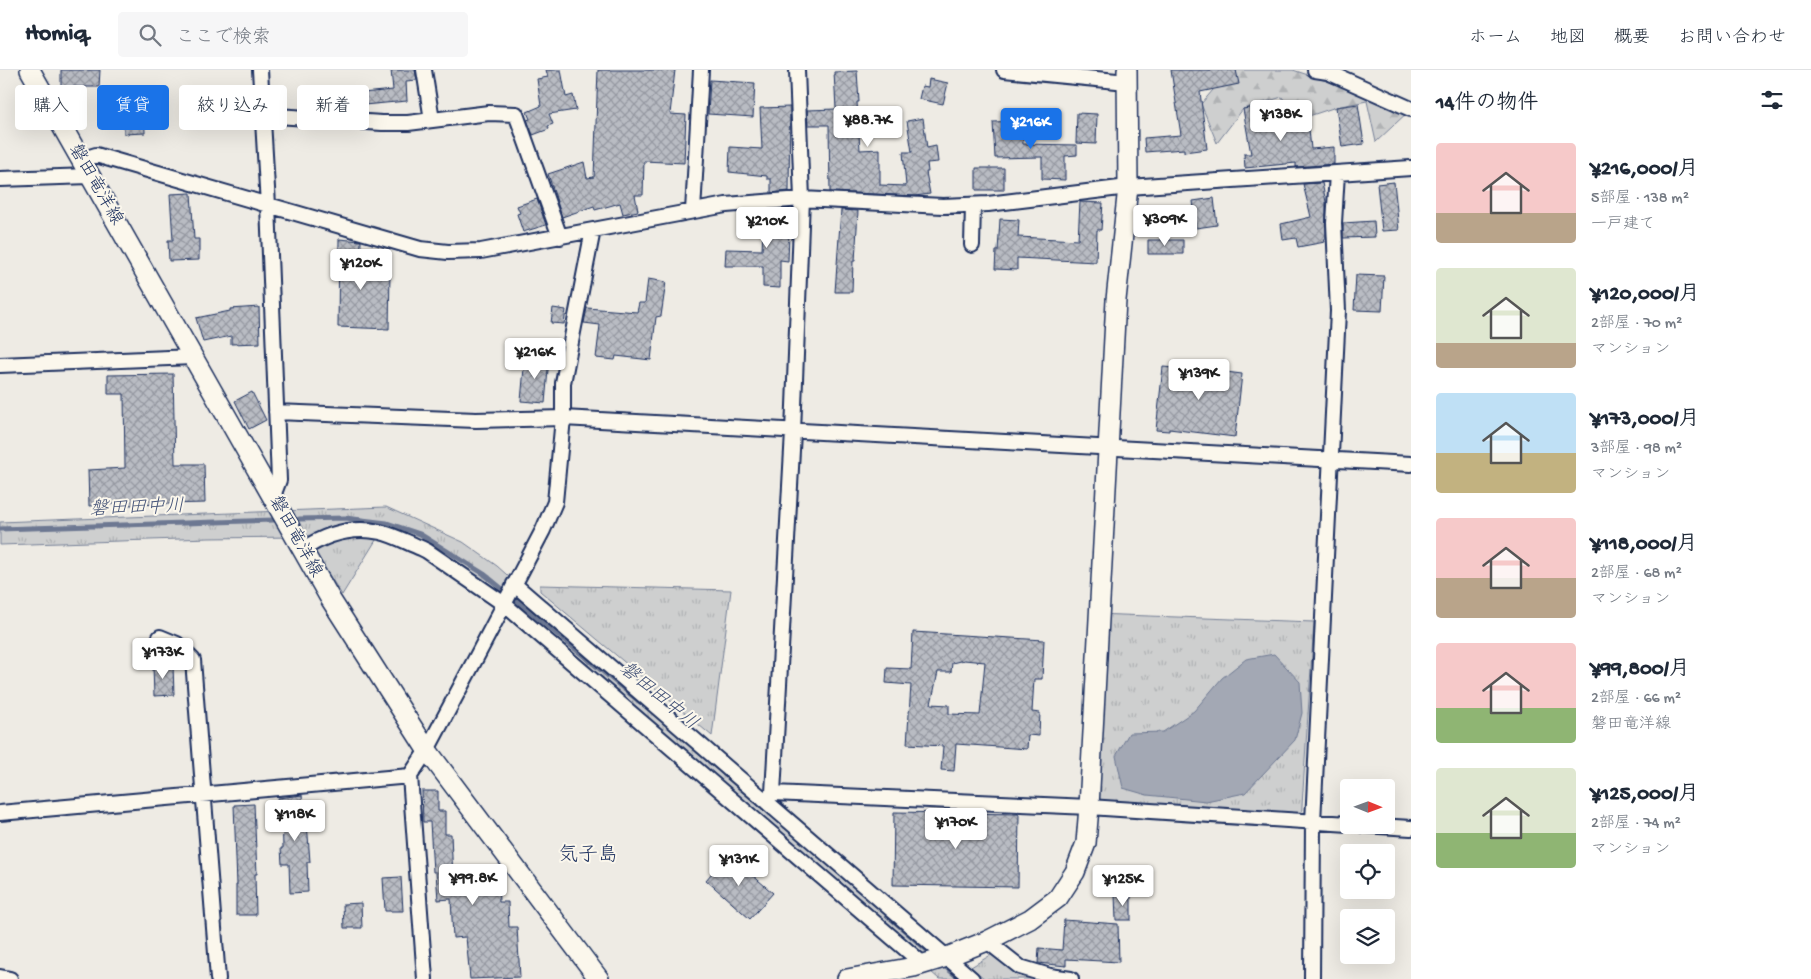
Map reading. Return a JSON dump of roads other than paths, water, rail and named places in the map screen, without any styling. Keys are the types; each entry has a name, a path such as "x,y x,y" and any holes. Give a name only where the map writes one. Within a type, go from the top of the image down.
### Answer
{"main road":[{"name":"磐田竜洋線","path":"30,70 331,600 427,750 599,979"},
{"path":"847,979 928,965 987,941 1030,918 1058,898 1075,872 1086,843 1116,300 1128,187 1130,74"}],"street":[{"path":"260,70 261,85"},
{"path":"424,70 432,120"},
{"path":"693,211 701,70"},
{"path":"769,796 793,432 802,199 797,70"},
{"path":"1004,70 1130,74"},
{"path":"1315,70 1328,72 1411,109"},
{"path":"287,117 382,123 432,120 489,113 516,114 560,237"},
{"path":"263,130 268,205 279,480 273,496"},
{"path":"80,160 96,155 420,249 448,252 481,250 560,237 726,205 802,199 943,206 1128,187 1411,168"},
{"path":"1312,979 1312,822 1338,310 1334,223 1337,173"},
{"path":"0,179 90,176"},
{"path":"972,245 973,204"},
{"path":"426,979 410,776 427,750 544,530 555,502 563,418 563,383 593,230"},
{"path":"0,364 193,357"},
{"path":"276,412 476,420 563,418 793,432 1411,464"},
{"path":"302,550 317,540 333,533 356,530 381,532 421,548 504,604 928,965 972,979"},
{"path":"514,584 769,796 928,965"},
{"path":"160,637 177,644 193,660 218,979"},
{"path":"0,813 410,776"},
{"path":"769,796 1089,807 1340,824"},
{"path":"1395,827 1411,828"},
{"path":"987,941 1020,967 1050,976 1072,979"},
{"path":"0,977 10,979"}],"waterway":[{"name":"磐田田中川","path":"299,519 345,518 387,523 420,534 484,574 640,702"},
{"name":"磐田田中川","path":"0,529 274,520"},
{"name":"磐田田中川","path":"887,915 935,957"},
{"name":"磐田田中川","path":"941,963 960,979"}],"district":[{"name":"気子島","path":"588,856"}]}
